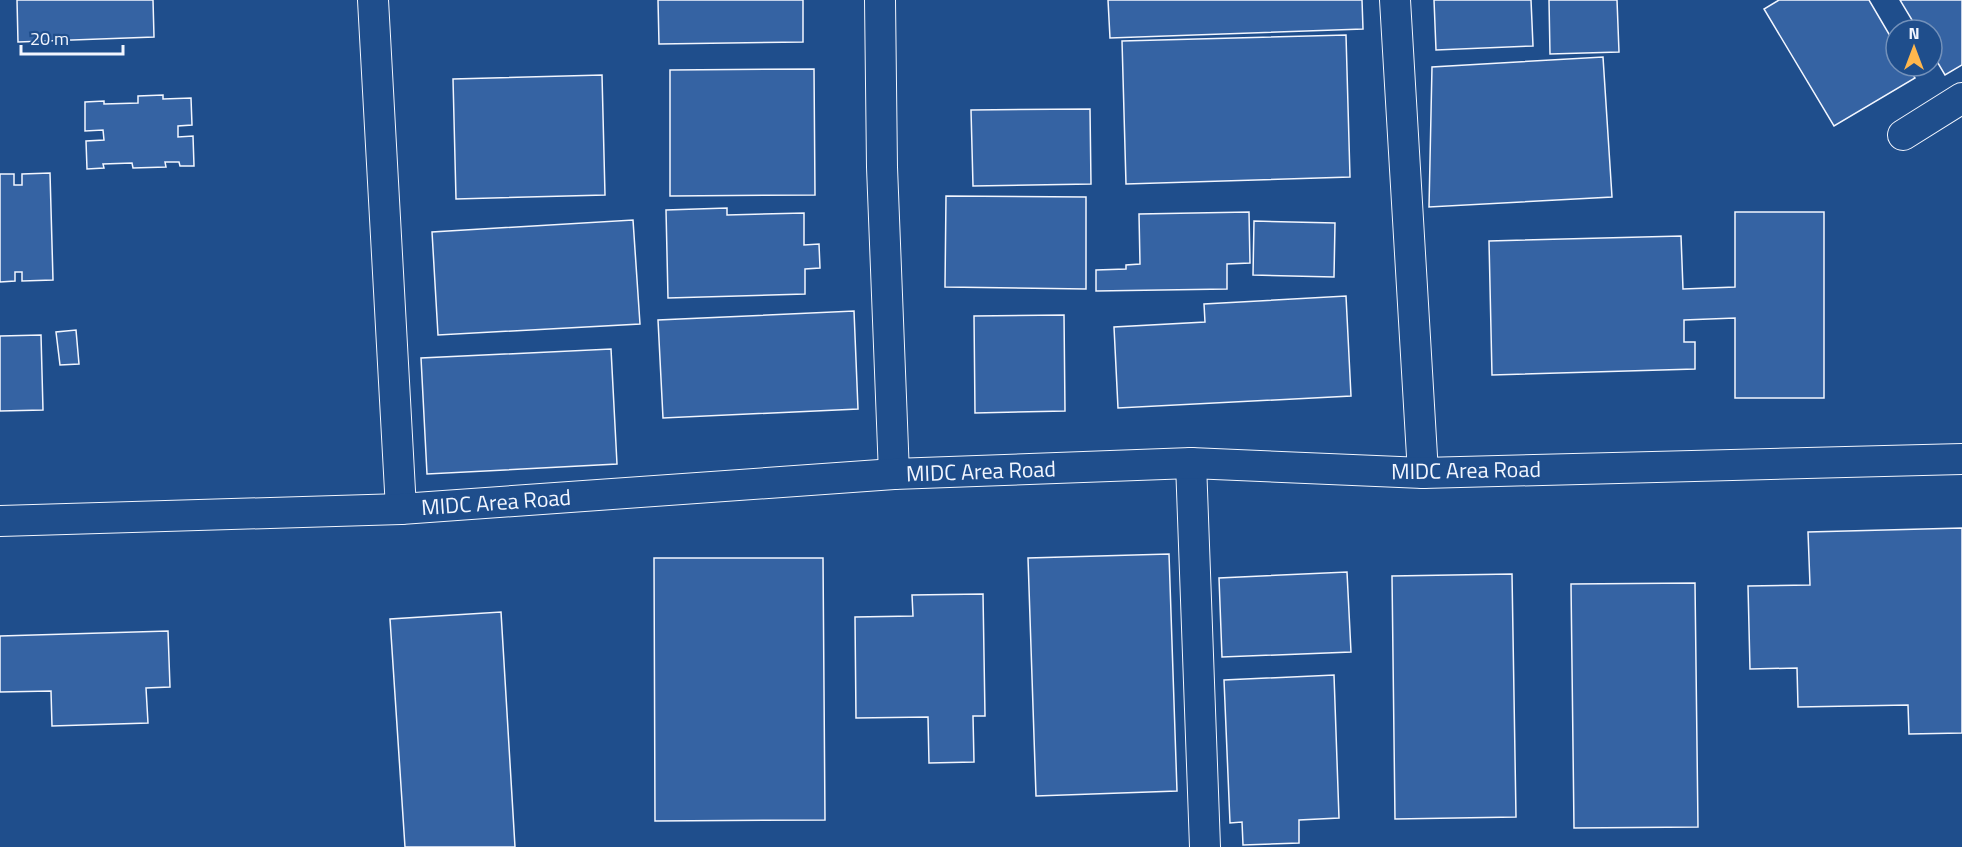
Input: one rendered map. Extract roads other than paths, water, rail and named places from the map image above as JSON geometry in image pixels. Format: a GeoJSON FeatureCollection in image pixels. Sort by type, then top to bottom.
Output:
{"type":"FeatureCollection","features":[{"type":"Feature","properties":{"kind":"street"},"geometry":{"type":"LineString","coordinates":[[373,0],[401,509]]}},
{"type":"Feature","properties":{"kind":"street"},"geometry":{"type":"LineString","coordinates":[[880,0],[882,167],[894,474]]}},
{"type":"Feature","properties":{"kind":"street"},"geometry":{"type":"LineString","coordinates":[[1395,0],[1423,473]]}},
{"type":"Feature","properties":{"kind":"street"},"geometry":{"type":"LineString","coordinates":[[1903,135],[1962,98]]}},
{"type":"Feature","properties":{"kind":"street","name":"MIDC Area Road"},"geometry":{"type":"LineString","coordinates":[[0,521],[401,509],[894,474],[1191,463],[1423,473],[1962,459]]}},
{"type":"Feature","properties":{"kind":"street"},"geometry":{"type":"LineString","coordinates":[[1191,463],[1205,847]]}}]}
